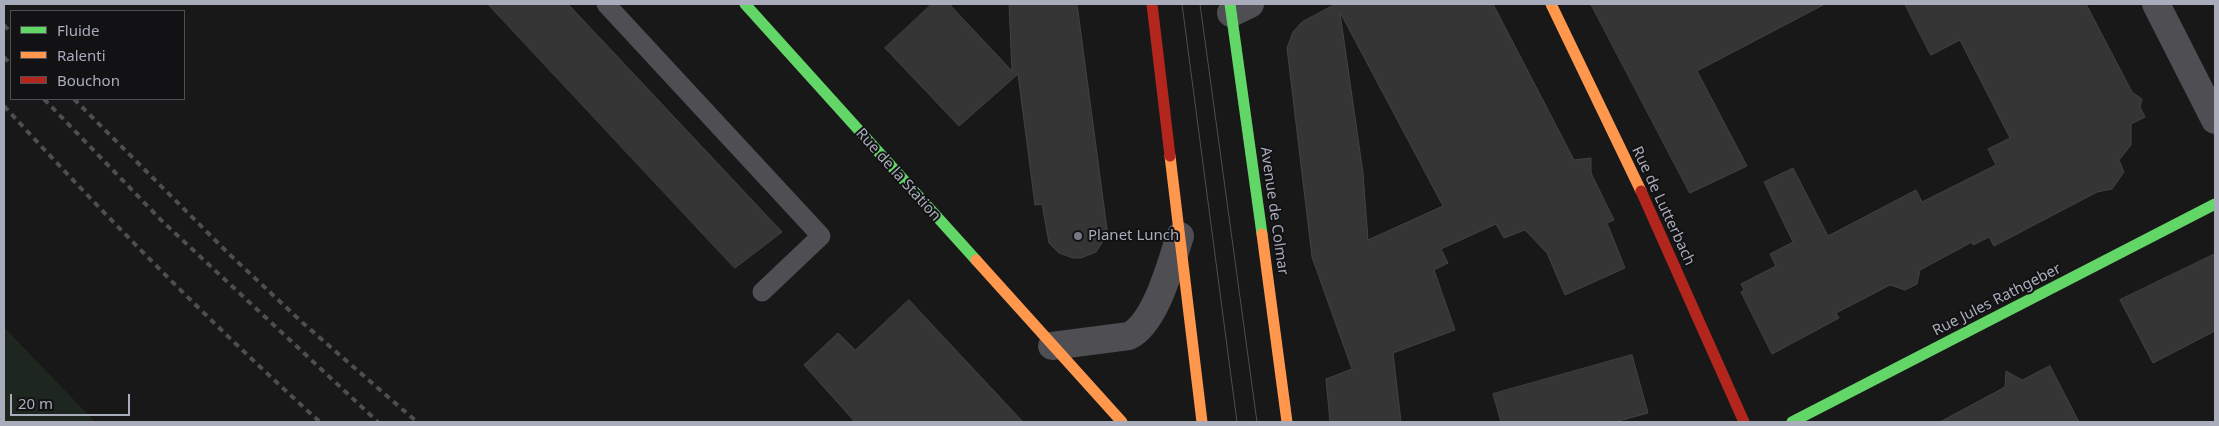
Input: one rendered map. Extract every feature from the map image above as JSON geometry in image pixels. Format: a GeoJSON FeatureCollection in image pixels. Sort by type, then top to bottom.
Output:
{"type":"FeatureCollection","features":[{"type":"Feature","properties":{"kind":"street","name":"Rue de la Station"},"geometry":{"type":"LineString","coordinates":[[745,4],[1122,422]]}},
{"type":"Feature","properties":{"kind":"street"},"geometry":{"type":"LineString","coordinates":[[1152,4],[1202,422]]}},
{"type":"Feature","properties":{"kind":"street","name":"Rue de Lutterbach"},"geometry":{"type":"LineString","coordinates":[[1551,4],[1659,229],[1744,422]]}},
{"type":"Feature","properties":{"kind":"street"},"geometry":{"type":"LineString","coordinates":[[2156,4],[2215,120]]}},
{"type":"Feature","properties":{"kind":"street","name":"Avenue de Colmar"},"geometry":{"type":"LineString","coordinates":[[1237,7],[1287,422]]}},
{"type":"Feature","properties":{"kind":"street","name":"Rue Jules Rathgeber"},"geometry":{"type":"LineString","coordinates":[[1792,422],[2215,204]]}},
{"type":"Feature","properties":{"kind":"street"},"geometry":{"type":"LineString","coordinates":[[1052,346],[1129,336],[1137,332],[1162,292],[1180,236]]}},
{"type":"Feature","properties":{"kind":"street"},"geometry":{"type":"LineString","coordinates":[[1279,422],[1286,409]]}},
{"type":"Feature","properties":{"kind":"lane"},"geometry":{"type":"LineString","coordinates":[[606,4],[821,236],[762,292]]}},
{"type":"Feature","properties":{"kind":"shaded area"},"geometry":{"type":"Polygon","coordinates":[[[4,327],[95,422],[4,422],[4,327]]]}},
{"type":"Feature","properties":{"kind":"building"},"geometry":{"type":"Polygon","coordinates":[[[488,4],[568,4],[782,232],[735,268],[488,4]]]}},
{"type":"Feature","properties":{"kind":"building"},"geometry":{"type":"Polygon","coordinates":[[[932,4],[949,4],[1012,71],[1009,4],[1077,4],[1107,229],[1105,238],[1096,252],[1081,258],[1073,258],[1059,253],[1049,243],[1042,204],[1035,205],[1018,74],[959,126],[885,48],[932,4]]]}},
{"type":"Feature","properties":{"kind":"building"},"geometry":{"type":"Polygon","coordinates":[[[1336,4],[1493,4],[1574,160],[1591,158],[1591,173],[1614,220],[1607,223],[1625,268],[1565,295],[1547,253],[1525,230],[1504,238],[1496,224],[1441,249],[1448,263],[1434,270],[1455,330],[1393,353],[1401,422],[1330,422],[1326,379],[1352,369],[1312,257],[1287,48],[1293,32],[1302,22],[1336,4]],[[1340,12],[1363,173],[1368,240],[1443,206],[1340,12]]]}},
{"type":"Feature","properties":{"kind":"building"},"geometry":{"type":"Polygon","coordinates":[[[1591,4],[1825,4],[1697,71],[1747,166],[1690,193],[1591,4]]]}},
{"type":"Feature","properties":{"kind":"building"},"geometry":{"type":"Polygon","coordinates":[[[1905,4],[2086,4],[2132,92],[2142,99],[2140,107],[2145,117],[2131,124],[2131,145],[2119,160],[2124,172],[2112,189],[2097,192],[1994,246],[1989,237],[1973,245],[1972,242],[1920,270],[1917,284],[1905,290],[1890,285],[1836,313],[1839,318],[1772,354],[1741,292],[1744,290],[1741,284],[1776,266],[1770,254],[1793,242],[1764,182],[1793,168],[1828,236],[1916,190],[1922,202],[1996,165],[1988,149],[2010,138],[1960,40],[1931,55],[1905,4]]]}},
{"type":"Feature","properties":{"kind":"building"},"geometry":{"type":"Polygon","coordinates":[[[2215,254],[2215,331],[2153,363],[2120,300],[2215,254]]]}},
{"type":"Feature","properties":{"kind":"building"},"geometry":{"type":"Polygon","coordinates":[[[909,300],[1023,422],[855,422],[804,365],[838,333],[855,350],[909,300]]]}},
{"type":"Feature","properties":{"kind":"building"},"geometry":{"type":"Polygon","coordinates":[[[1632,355],[1648,413],[1615,422],[1501,422],[1493,394],[1632,355]]]}},
{"type":"Feature","properties":{"kind":"building"},"geometry":{"type":"Polygon","coordinates":[[[2050,366],[2079,422],[1940,422],[2005,387],[2006,371],[2022,380],[2050,366]]]}},
{"type":"Feature","properties":{"kind":"tram line"},"geometry":{"type":"LineString","coordinates":[[1182,4],[1237,422]]}},
{"type":"Feature","properties":{"kind":"tram line"},"geometry":{"type":"LineString","coordinates":[[1200,4],[1257,422]]}},
{"type":"Feature","properties":{"kind":"railway"},"geometry":{"type":"LineString","coordinates":[[4,25],[10,32]]}},
{"type":"Feature","properties":{"kind":"railway"},"geometry":{"type":"LineString","coordinates":[[4,57],[10,64]]}},
{"type":"Feature","properties":{"kind":"railway"},"geometry":{"type":"LineString","coordinates":[[45,100],[163,222],[378,422]]}},
{"type":"Feature","properties":{"kind":"railway"},"geometry":{"type":"LineString","coordinates":[[75,100],[229,254],[304,324],[417,422]]}},
{"type":"Feature","properties":{"kind":"railway"},"geometry":{"type":"LineString","coordinates":[[4,106],[158,268],[320,422]]}},
{"type":"Feature","properties":{"kind":"traffic: fast"},"geometry":{"type":"LineString","coordinates":[[745,4],[976,260]]}},
{"type":"Feature","properties":{"kind":"traffic: fast"},"geometry":{"type":"LineString","coordinates":[[1230,4],[1262,234]]}},
{"type":"Feature","properties":{"kind":"traffic: fast"},"geometry":{"type":"LineString","coordinates":[[1792,422],[2215,204]]}},
{"type":"Feature","properties":{"kind":"traffic: slow"},"geometry":{"type":"LineString","coordinates":[[1551,4],[1641,191]]}},
{"type":"Feature","properties":{"kind":"traffic: slow"},"geometry":{"type":"LineString","coordinates":[[1170,156],[1202,422]]}},
{"type":"Feature","properties":{"kind":"traffic: slow"},"geometry":{"type":"LineString","coordinates":[[1262,234],[1287,422]]}},
{"type":"Feature","properties":{"kind":"traffic: slow"},"geometry":{"type":"LineString","coordinates":[[976,260],[1122,422]]}},
{"type":"Feature","properties":{"kind":"traffic: jam"},"geometry":{"type":"LineString","coordinates":[[1152,4],[1170,156]]}},
{"type":"Feature","properties":{"kind":"traffic: jam"},"geometry":{"type":"LineString","coordinates":[[1641,191],[1744,422]]}},
{"type":"Feature","properties":{"kind":"place","name":"Planet Lunch"},"geometry":{"type":"Point","coordinates":[1078,236]}}]}
